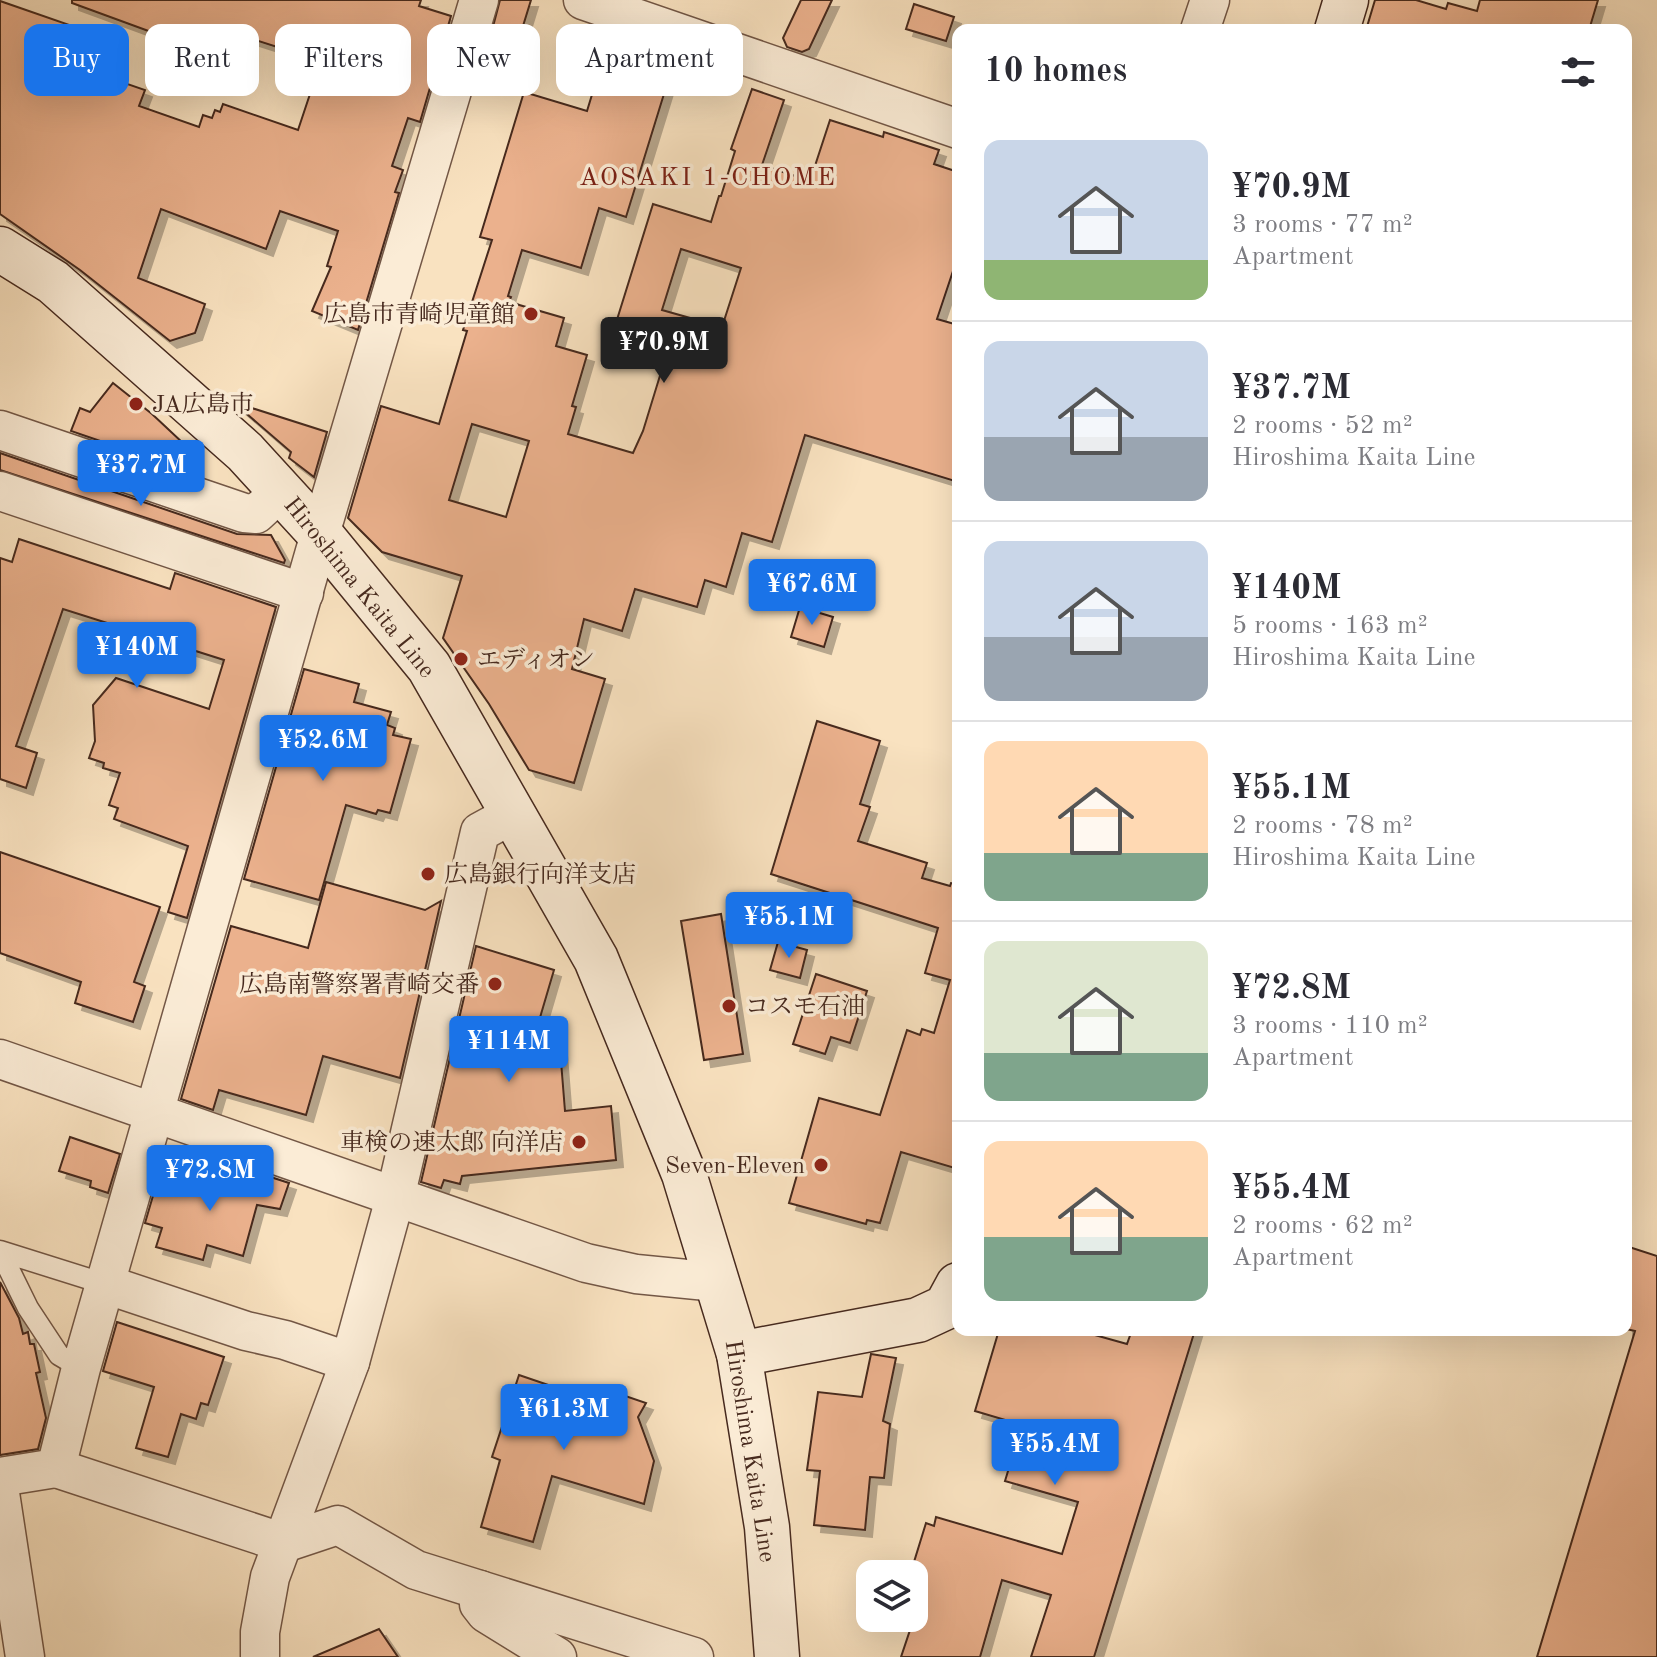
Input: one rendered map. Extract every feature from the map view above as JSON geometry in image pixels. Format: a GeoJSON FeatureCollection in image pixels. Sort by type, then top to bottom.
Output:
{"type":"FeatureCollection","features":[{"type":"Feature","properties":{"kind":"main road"},"geometry":{"type":"LineString","coordinates":[[1339,24],[1346,0]]}},
{"type":"Feature","properties":{"kind":"main road","name":"Hiroshima Kaita Line"},"geometry":{"type":"LineString","coordinates":[[0,249],[64,292],[245,452],[320,534],[429,667],[596,959],[684,1174],[739,1354],[767,1527],[777,1657]]}},
{"type":"Feature","properties":{"kind":"main road"},"geometry":{"type":"LineString","coordinates":[[739,1354],[918,1320],[946,1307],[952,1296]]}},
{"type":"Feature","properties":{"kind":"street"},"geometry":{"type":"LineString","coordinates":[[56,1468],[81,1368],[320,534],[479,0]]}},
{"type":"Feature","properties":{"kind":"street"},"geometry":{"type":"LineString","coordinates":[[583,0],[952,127]]}},
{"type":"Feature","properties":{"kind":"street"},"geometry":{"type":"LineString","coordinates":[[1202,24],[1210,0]]}},
{"type":"Feature","properties":{"kind":"street"},"geometry":{"type":"LineString","coordinates":[[0,430],[244,513],[256,514],[281,491]]}},
{"type":"Feature","properties":{"kind":"street"},"geometry":{"type":"LineString","coordinates":[[0,491],[304,593]]}},
{"type":"Feature","properties":{"kind":"street"},"geometry":{"type":"LineString","coordinates":[[260,1657],[260,1632],[270,1577],[350,1362],[395,1198],[480,832],[513,814]]}},
{"type":"Feature","properties":{"kind":"street"},"geometry":{"type":"LineString","coordinates":[[0,1059],[586,1263],[636,1274],[717,1282]]}},
{"type":"Feature","properties":{"kind":"street"},"geometry":{"type":"LineString","coordinates":[[105,1284],[350,1362]]}},
{"type":"Feature","properties":{"kind":"street"},"geometry":{"type":"LineString","coordinates":[[0,1477],[56,1468],[284,1543],[338,1525],[416,1570],[694,1657]]}},
{"type":"Feature","properties":{"kind":"street"},"geometry":{"type":"LineString","coordinates":[[0,1493],[25,1657]]}},
{"type":"Feature","properties":{"kind":"street"},"geometry":{"type":"LineString","coordinates":[[480,1590],[479,1604],[486,1613],[557,1657]]}},
{"type":"Feature","properties":{"kind":"lane"},"geometry":{"type":"LineString","coordinates":[[81,1368],[59,1355],[28,1308],[0,1251],[105,1284]]}},
{"type":"Feature","properties":{"kind":"building"},"geometry":{"type":"Polygon","coordinates":[[[72,0],[421,0],[419,6],[451,16],[449,24],[427,24],[428,96],[420,122],[408,118],[392,166],[403,170],[395,192],[399,193],[358,330],[312,311],[331,267],[327,266],[338,231],[280,211],[266,249],[161,209],[138,278],[205,304],[195,333],[170,341],[80,270],[0,214],[0,1],[67,24],[24,24],[24,96],[129,96],[129,85],[145,90],[139,106],[199,127],[203,115],[212,118],[215,110],[220,112],[223,104],[298,130],[309,96],[411,96],[411,24],[275,24],[275,46],[259,41],[259,24],[145,24],[145,30],[72,3],[72,0]]]}},
{"type":"Feature","properties":{"kind":"building"},"geometry":{"type":"Polygon","coordinates":[[[500,0],[531,0],[524,24],[494,24],[500,0]]]}},
{"type":"Feature","properties":{"kind":"building"},"geometry":{"type":"Polygon","coordinates":[[[801,0],[832,0],[809,49],[802,52],[787,47],[783,38],[801,0]]]}},
{"type":"Feature","properties":{"kind":"building"},"geometry":{"type":"Polygon","coordinates":[[[1375,0],[1416,0],[1446,9],[1448,3],[1477,11],[1480,0],[1598,0],[1591,24],[1368,24],[1375,0]]]}},
{"type":"Feature","properties":{"kind":"building"},"geometry":{"type":"Polygon","coordinates":[[[914,4],[954,17],[946,41],[906,29],[914,4]]]}},
{"type":"Feature","properties":{"kind":"building"},"geometry":{"type":"Polygon","coordinates":[[[752,89],[784,100],[762,165],[810,181],[830,120],[883,137],[884,132],[939,150],[934,164],[952,170],[952,274],[937,319],[952,323],[952,480],[805,435],[772,542],[742,533],[726,587],[705,580],[697,607],[635,589],[622,631],[584,619],[572,669],[605,679],[574,783],[529,770],[489,704],[443,638],[462,576],[382,552],[348,518],[381,406],[439,424],[467,331],[463,330],[492,240],[480,237],[523,96],[537,96],[587,111],[592,96],[663,96],[626,217],[599,208],[581,268],[522,250],[508,296],[511,297],[509,302],[564,318],[556,346],[587,355],[572,406],[576,407],[568,434],[633,453],[643,431],[670,343],[615,326],[653,204],[711,222],[752,89]],[[681,249],[662,310],[722,327],[741,268],[681,249]],[[472,424],[449,500],[506,517],[529,441],[472,424]]]}},
{"type":"Feature","properties":{"kind":"building"},"geometry":{"type":"Polygon","coordinates":[[[113,383],[184,444],[176,467],[71,431],[80,408],[90,412],[113,383]]]}},
{"type":"Feature","properties":{"kind":"building"},"geometry":{"type":"Polygon","coordinates":[[[233,402],[327,432],[314,477],[289,458],[291,452],[233,402]]]}},
{"type":"Feature","properties":{"kind":"building"},"geometry":{"type":"Polygon","coordinates":[[[0,453],[237,534],[271,535],[284,563],[0,470],[0,453]]]}},
{"type":"Feature","properties":{"kind":"building"},"geometry":{"type":"Polygon","coordinates":[[[19,539],[170,589],[175,573],[276,607],[187,918],[168,912],[188,846],[114,819],[118,808],[109,805],[120,773],[103,768],[104,763],[89,758],[95,741],[93,705],[116,678],[209,709],[224,660],[63,609],[16,746],[37,753],[26,788],[0,779],[0,558],[12,562],[19,539]]]}},
{"type":"Feature","properties":{"kind":"building"},"geometry":{"type":"Polygon","coordinates":[[[800,607],[833,617],[824,647],[791,637],[800,607]]]}},
{"type":"Feature","properties":{"kind":"building"},"geometry":{"type":"Polygon","coordinates":[[[304,669],[359,684],[354,702],[391,712],[387,725],[395,728],[393,735],[411,739],[390,813],[378,810],[376,814],[346,805],[319,900],[244,879],[304,669]]]}},
{"type":"Feature","properties":{"kind":"building"},"geometry":{"type":"Polygon","coordinates":[[[817,721],[880,741],[860,804],[870,807],[858,841],[927,863],[922,878],[950,886],[952,883],[952,1167],[901,1152],[880,1223],[867,1220],[866,1224],[789,1203],[819,1098],[880,1115],[907,1030],[920,1035],[922,1029],[934,1033],[950,980],[925,973],[938,928],[771,874],[817,721]]]}},
{"type":"Feature","properties":{"kind":"building"},"geometry":{"type":"Polygon","coordinates":[[[0,852],[160,907],[134,982],[145,986],[133,1022],[75,1003],[81,982],[0,953],[0,852]]]}},
{"type":"Feature","properties":{"kind":"building"},"geometry":{"type":"Polygon","coordinates":[[[326,882],[425,910],[441,901],[400,1078],[323,1056],[306,1115],[219,1090],[213,1110],[181,1099],[231,926],[308,948],[326,882]]]}},
{"type":"Feature","properties":{"kind":"building"},"geometry":{"type":"Polygon","coordinates":[[[721,914],[743,1054],[704,1060],[681,921],[721,914]]]}},
{"type":"Feature","properties":{"kind":"building"},"geometry":{"type":"Polygon","coordinates":[[[778,942],[807,950],[800,978],[770,970],[778,942]]]}},
{"type":"Feature","properties":{"kind":"building"},"geometry":{"type":"Polygon","coordinates":[[[476,946],[554,970],[534,1038],[559,1036],[565,1111],[611,1106],[616,1160],[462,1176],[460,1184],[444,1180],[441,1188],[421,1182],[476,946]]]}},
{"type":"Feature","properties":{"kind":"building"},"geometry":{"type":"Polygon","coordinates":[[[816,974],[867,991],[850,1043],[831,1037],[825,1054],[793,1044],[816,974]]]}},
{"type":"Feature","properties":{"kind":"building"},"geometry":{"type":"Polygon","coordinates":[[[70,1137],[120,1154],[108,1193],[90,1187],[91,1181],[59,1171],[70,1137]]]}},
{"type":"Feature","properties":{"kind":"building"},"geometry":{"type":"Polygon","coordinates":[[[249,1170],[289,1183],[280,1209],[257,1205],[243,1256],[207,1245],[203,1260],[156,1247],[162,1228],[145,1223],[160,1172],[229,1192],[233,1181],[244,1185],[249,1170]]]}},
{"type":"Feature","properties":{"kind":"building"},"geometry":{"type":"Polygon","coordinates":[[[1632,1248],[1657,1256],[1657,1657],[1537,1657],[1635,1331],[1632,1330],[1632,1248]]]}},
{"type":"Feature","properties":{"kind":"building"},"geometry":{"type":"Polygon","coordinates":[[[0,1282],[19,1318],[23,1334],[28,1332],[30,1344],[34,1344],[40,1372],[36,1373],[46,1418],[38,1449],[0,1455],[0,1282]]]}},
{"type":"Feature","properties":{"kind":"building"},"geometry":{"type":"Polygon","coordinates":[[[117,1322],[224,1357],[208,1405],[201,1403],[196,1419],[181,1414],[168,1457],[136,1448],[154,1387],[103,1371],[117,1322]]]}},
{"type":"Feature","properties":{"kind":"building"},"geometry":{"type":"Polygon","coordinates":[[[997,1336],[1098,1336],[1127,1344],[1130,1336],[1193,1336],[1094,1657],[1031,1657],[1051,1595],[1002,1580],[980,1657],[901,1657],[909,1632],[928,1632],[928,1560],[915,1560],[926,1523],[934,1526],[936,1517],[1062,1554],[1078,1502],[1005,1481],[1022,1425],[975,1411],[997,1336]]]}},
{"type":"Feature","properties":{"kind":"building"},"geometry":{"type":"Polygon","coordinates":[[[871,1354],[896,1358],[883,1421],[890,1424],[884,1478],[870,1477],[865,1530],[814,1525],[820,1471],[807,1470],[818,1392],[862,1397],[871,1354]]]}},
{"type":"Feature","properties":{"kind":"building"},"geometry":{"type":"Polygon","coordinates":[[[519,1375],[598,1402],[602,1388],[646,1403],[638,1417],[654,1461],[644,1504],[552,1476],[533,1542],[481,1527],[500,1460],[492,1457],[519,1375]]]}},
{"type":"Feature","properties":{"kind":"building"},"geometry":{"type":"Polygon","coordinates":[[[379,1629],[398,1657],[313,1657],[379,1629]]]}},
{"type":"Feature","properties":{"kind":"place","name":"広島市青崎児童館"},"geometry":{"type":"Point","coordinates":[531,314]}},
{"type":"Feature","properties":{"kind":"place","name":"JA広島市"},"geometry":{"type":"Point","coordinates":[136,404]}},
{"type":"Feature","properties":{"kind":"place","name":"エディオン"},"geometry":{"type":"Point","coordinates":[461,659]}},
{"type":"Feature","properties":{"kind":"place","name":"広島銀行向洋支店"},"geometry":{"type":"Point","coordinates":[428,874]}},
{"type":"Feature","properties":{"kind":"place","name":"広島南警察署青崎交番"},"geometry":{"type":"Point","coordinates":[495,984]}},
{"type":"Feature","properties":{"kind":"place","name":"コスモ石油"},"geometry":{"type":"Point","coordinates":[729,1006]}},
{"type":"Feature","properties":{"kind":"place","name":"車検の速太郎 向洋店"},"geometry":{"type":"Point","coordinates":[579,1142]}},
{"type":"Feature","properties":{"kind":"place","name":"Seven-Eleven"},"geometry":{"type":"Point","coordinates":[821,1165]}},
{"type":"Feature","properties":{"kind":"district","name":"AOSAKI 1-CHOME"},"geometry":{"type":"Point","coordinates":[708,176]}}]}
